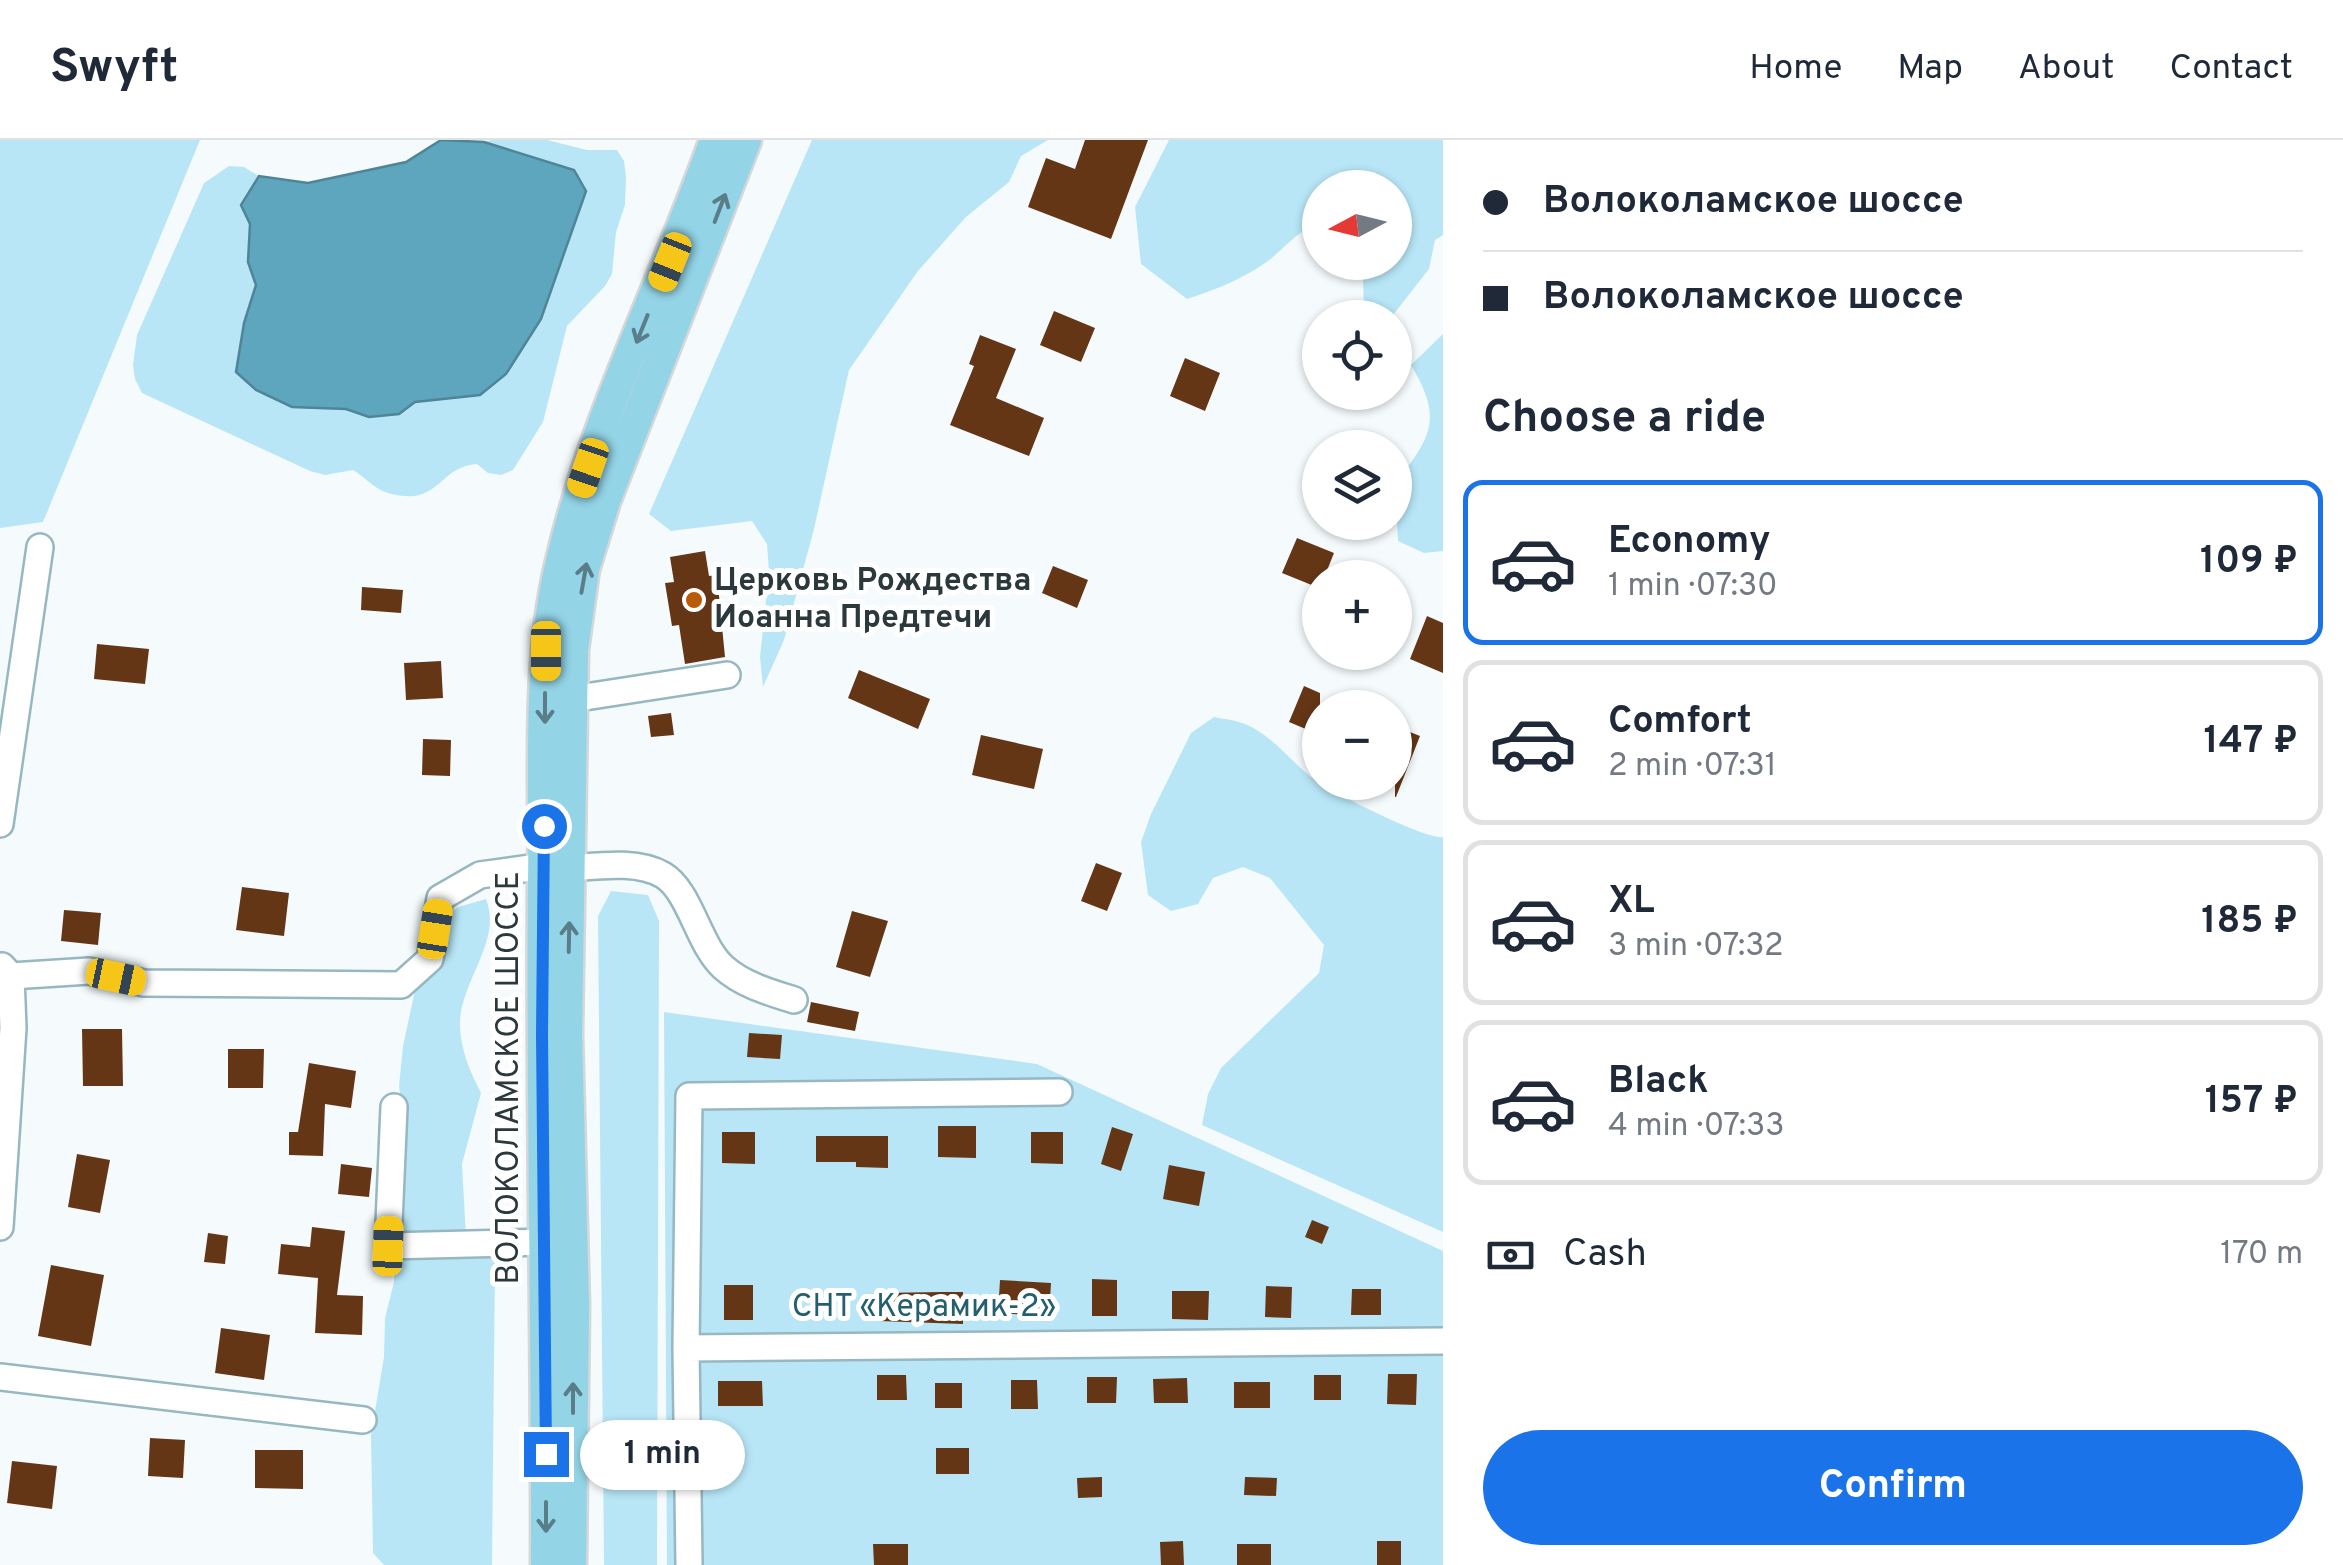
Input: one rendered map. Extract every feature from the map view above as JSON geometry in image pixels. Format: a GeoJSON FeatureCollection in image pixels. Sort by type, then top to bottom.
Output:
{"type":"FeatureCollection","features":[{"type":"Feature","properties":{"kind":"main road","name":"ВОЛОКОЛАМСКОЕ ШОССЕ"},"geometry":{"type":"LineString","coordinates":[[572,1565],[574,1305],[567,1034],[546,651],[559,568],[578,496],[715,140]]}},
{"type":"Feature","properties":{"kind":"main road","name":"ВОЛОКОЛАМСКОЕ ШОССЕ"},"geometry":{"type":"LineString","coordinates":[[546,1565],[542,1035],[573,650],[584,569],[605,501],[746,140]]}},
{"type":"Feature","properties":{"kind":"street"},"geometry":{"type":"LineString","coordinates":[[698,140],[701,180]]}},
{"type":"Feature","properties":{"kind":"street"},"geometry":{"type":"LineString","coordinates":[[0,824],[40,547]]}},
{"type":"Feature","properties":{"kind":"street"},"geometry":{"type":"LineString","coordinates":[[572,699],[727,675]]}},
{"type":"Feature","properties":{"kind":"street"},"geometry":{"type":"LineString","coordinates":[[0,1227],[14,1028],[6,970],[89,972],[144,983],[401,985],[430,959],[440,898],[480,875],[628,865],[664,875],[680,894],[721,966],[747,984],[794,1000]]}},
{"type":"Feature","properties":{"kind":"street"},"geometry":{"type":"LineString","coordinates":[[689,1565],[689,1096],[1059,1092]]}},
{"type":"Feature","properties":{"kind":"street"},"geometry":{"type":"LineString","coordinates":[[394,1108],[388,1246],[546,1242]]}},
{"type":"Feature","properties":{"kind":"street"},"geometry":{"type":"LineString","coordinates":[[686,1348],[1443,1341]]}},
{"type":"Feature","properties":{"kind":"street"},"geometry":{"type":"LineString","coordinates":[[0,1377],[363,1420]]}},
{"type":"Feature","properties":{"kind":"green space"},"geometry":{"type":"Polygon","coordinates":[[[0,140],[200,140],[43,522],[0,528],[0,140]]]}},
{"type":"Feature","properties":{"kind":"green space"},"geometry":{"type":"Polygon","coordinates":[[[547,140],[587,150],[617,150],[624,161],[626,177],[625,205],[616,232],[612,274],[567,326],[543,422],[513,470],[501,475],[488,473],[477,464],[454,472],[418,495],[388,493],[353,470],[325,475],[310,471],[142,393],[133,365],[137,335],[204,183],[229,166],[244,167],[259,176],[241,205],[250,224],[248,262],[256,285],[244,323],[236,372],[292,407],[346,409],[369,417],[399,414],[415,402],[443,398],[541,319],[586,191],[574,170],[484,142],[547,140]]]}},
{"type":"Feature","properties":{"kind":"green space"},"geometry":{"type":"Polygon","coordinates":[[[812,140],[1048,140],[1021,156],[1009,182],[966,217],[918,271],[849,370],[814,529],[784,640],[763,687],[760,657],[769,572],[767,544],[752,521],[671,531],[649,514],[812,140]]]}},
{"type":"Feature","properties":{"kind":"green space"},"geometry":{"type":"Polygon","coordinates":[[[1169,140],[1443,140],[1443,235],[1435,240],[1429,269],[1405,300],[1364,300],[1363,280],[1412,280],[1412,170],[1302,170],[1302,232],[1249,273],[1187,299],[1141,264],[1135,207],[1169,140]]]}},
{"type":"Feature","properties":{"kind":"green space"},"geometry":{"type":"Polygon","coordinates":[[[1443,334],[1443,551],[1424,553],[1398,541],[1412,540],[1412,461],[1429,427],[1427,400],[1412,364],[1443,334]]]}},
{"type":"Feature","properties":{"kind":"green space"},"geometry":{"type":"Polygon","coordinates":[[[1214,717],[1254,728],[1302,769],[1302,800],[1351,800],[1417,831],[1443,837],[1443,1232],[1202,1125],[1208,1094],[1221,1068],[1319,973],[1324,945],[1270,878],[1243,867],[1213,878],[1198,904],[1171,911],[1148,895],[1141,842],[1191,733],[1214,717]]]}},
{"type":"Feature","properties":{"kind":"green space"},"geometry":{"type":"Polygon","coordinates":[[[611,891],[648,895],[659,921],[657,1565],[604,1565],[598,916],[611,891]]]}},
{"type":"Feature","properties":{"kind":"green space"},"geometry":{"type":"Polygon","coordinates":[[[486,899],[489,931],[466,994],[460,1026],[464,1053],[481,1093],[462,1164],[466,1237],[495,1261],[492,1565],[384,1565],[373,1553],[371,1435],[384,1357],[385,1318],[394,1282],[395,1164],[404,1125],[399,1086],[403,1046],[428,930],[458,907],[486,899]]]}},
{"type":"Feature","properties":{"kind":"green space","name":"СНТ «Керамик-2»"},"geometry":{"type":"Polygon","coordinates":[[[664,1012],[1037,1064],[1443,1251],[1443,1565],[667,1565],[664,1012]]]}},
{"type":"Feature","properties":{"kind":"shaded area"},"geometry":{"type":"Polygon","coordinates":[[[441,140],[484,142],[574,170],[586,191],[541,319],[506,374],[480,395],[415,402],[399,414],[369,417],[346,409],[292,407],[256,390],[236,372],[244,323],[256,285],[248,262],[250,224],[241,205],[259,176],[308,183],[406,162],[441,140]]]}},
{"type":"Feature","properties":{"kind":"building"},"geometry":{"type":"Polygon","coordinates":[[[1085,140],[1148,140],[1111,239],[1028,207],[1046,158],[1075,169],[1085,140]]]}},
{"type":"Feature","properties":{"kind":"building"},"geometry":{"type":"Polygon","coordinates":[[[1054,311],[1095,328],[1081,362],[1040,345],[1054,311]]]}},
{"type":"Feature","properties":{"kind":"building"},"geometry":{"type":"Polygon","coordinates":[[[980,335],[1016,349],[996,398],[1044,418],[1029,456],[950,425],[974,366],[969,364],[980,335]]]}},
{"type":"Feature","properties":{"kind":"building"},"geometry":{"type":"Polygon","coordinates":[[[1185,358],[1220,373],[1205,411],[1170,396],[1185,358]]]}},
{"type":"Feature","properties":{"kind":"building"},"geometry":{"type":"Polygon","coordinates":[[[1297,538],[1334,553],[1331,560],[1302,560],[1302,581],[1282,573],[1297,538]]]}},
{"type":"Feature","properties":{"kind":"building","name":"Церковь Рождества Иоанна Предтечи"},"geometry":{"type":"Polygon","coordinates":[[[705,551],[709,576],[717,575],[725,657],[685,664],[679,625],[672,626],[665,583],[674,582],[670,557],[705,551]]]}},
{"type":"Feature","properties":{"kind":"building"},"geometry":{"type":"Polygon","coordinates":[[[1053,566],[1088,580],[1077,608],[1042,593],[1053,566]]]}},
{"type":"Feature","properties":{"kind":"building"},"geometry":{"type":"Polygon","coordinates":[[[362,587],[403,590],[401,613],[361,610],[362,587]]]}},
{"type":"Feature","properties":{"kind":"building"},"geometry":{"type":"Polygon","coordinates":[[[1427,616],[1443,623],[1443,673],[1412,660],[1427,616]]]}},
{"type":"Feature","properties":{"kind":"building"},"geometry":{"type":"Polygon","coordinates":[[[97,644],[149,649],[145,684],[94,679],[97,644]]]}},
{"type":"Feature","properties":{"kind":"building"},"geometry":{"type":"Polygon","coordinates":[[[441,661],[443,698],[406,700],[404,663],[441,661]]]}},
{"type":"Feature","properties":{"kind":"building"},"geometry":{"type":"Polygon","coordinates":[[[859,670],[930,699],[918,729],[848,698],[859,670]]]}},
{"type":"Feature","properties":{"kind":"building"},"geometry":{"type":"Polygon","coordinates":[[[1302,691],[1302,727],[1289,722],[1302,691]]]}},
{"type":"Feature","properties":{"kind":"building"},"geometry":{"type":"Polygon","coordinates":[[[671,713],[674,735],[651,737],[648,716],[671,713]]]}},
{"type":"Feature","properties":{"kind":"building"},"geometry":{"type":"Polygon","coordinates":[[[1412,733],[1420,736],[1412,756],[1412,733]]]}},
{"type":"Feature","properties":{"kind":"building"},"geometry":{"type":"Polygon","coordinates":[[[981,735],[1043,749],[1034,789],[972,775],[981,735]]]}},
{"type":"Feature","properties":{"kind":"building"},"geometry":{"type":"Polygon","coordinates":[[[423,739],[451,740],[450,776],[422,775],[423,739]]]}},
{"type":"Feature","properties":{"kind":"building"},"geometry":{"type":"Polygon","coordinates":[[[1096,863],[1122,873],[1107,911],[1081,901],[1096,863]]]}},
{"type":"Feature","properties":{"kind":"building"},"geometry":{"type":"Polygon","coordinates":[[[242,887],[289,893],[284,936],[236,930],[242,887]]]}},
{"type":"Feature","properties":{"kind":"building"},"geometry":{"type":"Polygon","coordinates":[[[64,910],[101,913],[98,945],[61,941],[64,910]]]}},
{"type":"Feature","properties":{"kind":"building"},"geometry":{"type":"Polygon","coordinates":[[[852,911],[888,921],[870,977],[836,967],[852,911]]]}},
{"type":"Feature","properties":{"kind":"building"},"geometry":{"type":"Polygon","coordinates":[[[811,1002],[859,1012],[855,1031],[807,1022],[811,1002]]]}},
{"type":"Feature","properties":{"kind":"building"},"geometry":{"type":"Polygon","coordinates":[[[82,1029],[122,1029],[123,1086],[83,1086],[82,1029]]]}},
{"type":"Feature","properties":{"kind":"building"},"geometry":{"type":"Polygon","coordinates":[[[749,1033],[782,1035],[780,1059],[747,1057],[749,1033]]]}},
{"type":"Feature","properties":{"kind":"building"},"geometry":{"type":"Polygon","coordinates":[[[228,1049],[264,1049],[263,1088],[228,1088],[228,1049]]]}},
{"type":"Feature","properties":{"kind":"building"},"geometry":{"type":"Polygon","coordinates":[[[309,1063],[356,1071],[351,1108],[325,1104],[323,1156],[289,1155],[289,1132],[298,1132],[309,1063]]]}},
{"type":"Feature","properties":{"kind":"building"},"geometry":{"type":"Polygon","coordinates":[[[938,1126],[976,1126],[976,1158],[938,1157],[938,1126]]]}},
{"type":"Feature","properties":{"kind":"building"},"geometry":{"type":"Polygon","coordinates":[[[1112,1127],[1133,1134],[1121,1171],[1101,1164],[1112,1127]]]}},
{"type":"Feature","properties":{"kind":"building"},"geometry":{"type":"Polygon","coordinates":[[[722,1132],[755,1132],[755,1164],[722,1163],[722,1132]]]}},
{"type":"Feature","properties":{"kind":"building"},"geometry":{"type":"Polygon","coordinates":[[[1031,1132],[1063,1132],[1063,1164],[1031,1163],[1031,1132]]]}},
{"type":"Feature","properties":{"kind":"building"},"geometry":{"type":"Polygon","coordinates":[[[816,1136],[888,1136],[888,1168],[856,1167],[856,1162],[816,1162],[816,1136]]]}},
{"type":"Feature","properties":{"kind":"building"},"geometry":{"type":"Polygon","coordinates":[[[77,1154],[110,1160],[100,1213],[68,1207],[77,1154]]]}},
{"type":"Feature","properties":{"kind":"building"},"geometry":{"type":"Polygon","coordinates":[[[341,1164],[372,1168],[369,1197],[338,1194],[341,1164]]]}},
{"type":"Feature","properties":{"kind":"building"},"geometry":{"type":"Polygon","coordinates":[[[1169,1165],[1205,1172],[1199,1206],[1163,1199],[1169,1165]]]}},
{"type":"Feature","properties":{"kind":"building"},"geometry":{"type":"Polygon","coordinates":[[[1312,1220],[1329,1227],[1322,1244],[1305,1237],[1312,1220]]]}},
{"type":"Feature","properties":{"kind":"building"},"geometry":{"type":"Polygon","coordinates":[[[312,1227],[345,1231],[337,1295],[363,1296],[362,1335],[315,1333],[318,1278],[278,1274],[281,1244],[310,1247],[312,1227]]]}},
{"type":"Feature","properties":{"kind":"building"},"geometry":{"type":"Polygon","coordinates":[[[208,1233],[228,1236],[225,1264],[204,1262],[208,1233]]]}},
{"type":"Feature","properties":{"kind":"building"},"geometry":{"type":"Polygon","coordinates":[[[51,1265],[104,1275],[91,1346],[38,1336],[51,1265]]]}},
{"type":"Feature","properties":{"kind":"building"},"geometry":{"type":"Polygon","coordinates":[[[1092,1279],[1117,1280],[1117,1316],[1092,1316],[1092,1279]]]}},
{"type":"Feature","properties":{"kind":"building"},"geometry":{"type":"Polygon","coordinates":[[[1000,1280],[1051,1283],[1049,1316],[998,1313],[1000,1280]]]}},
{"type":"Feature","properties":{"kind":"building"},"geometry":{"type":"Polygon","coordinates":[[[724,1285],[753,1285],[753,1320],[724,1320],[724,1285]]]}},
{"type":"Feature","properties":{"kind":"building"},"geometry":{"type":"Polygon","coordinates":[[[1266,1286],[1292,1287],[1291,1318],[1265,1317],[1266,1286]]]}},
{"type":"Feature","properties":{"kind":"building"},"geometry":{"type":"Polygon","coordinates":[[[1352,1289],[1381,1289],[1381,1315],[1351,1315],[1352,1289]]]}},
{"type":"Feature","properties":{"kind":"building"},"geometry":{"type":"Polygon","coordinates":[[[1172,1291],[1209,1291],[1208,1320],[1172,1319],[1172,1291]]]}},
{"type":"Feature","properties":{"kind":"building"},"geometry":{"type":"Polygon","coordinates":[[[963,1292],[963,1324],[879,1321],[879,1293],[963,1292]]]}},
{"type":"Feature","properties":{"kind":"building"},"geometry":{"type":"Polygon","coordinates":[[[221,1328],[270,1335],[264,1380],[215,1373],[221,1328]]]}},
{"type":"Feature","properties":{"kind":"building"},"geometry":{"type":"Polygon","coordinates":[[[1388,1374],[1417,1374],[1416,1405],[1387,1404],[1388,1374]]]}},
{"type":"Feature","properties":{"kind":"building"},"geometry":{"type":"Polygon","coordinates":[[[877,1375],[906,1375],[907,1400],[877,1400],[877,1375]]]}},
{"type":"Feature","properties":{"kind":"building"},"geometry":{"type":"Polygon","coordinates":[[[1314,1375],[1341,1375],[1341,1400],[1314,1400],[1314,1375]]]}},
{"type":"Feature","properties":{"kind":"building"},"geometry":{"type":"Polygon","coordinates":[[[1087,1377],[1117,1377],[1116,1403],[1087,1403],[1087,1377]]]}},
{"type":"Feature","properties":{"kind":"building"},"geometry":{"type":"Polygon","coordinates":[[[1187,1378],[1188,1403],[1154,1403],[1153,1379],[1187,1378]]]}},
{"type":"Feature","properties":{"kind":"building"},"geometry":{"type":"Polygon","coordinates":[[[1011,1380],[1037,1380],[1038,1409],[1011,1409],[1011,1380]]]}},
{"type":"Feature","properties":{"kind":"building"},"geometry":{"type":"Polygon","coordinates":[[[718,1381],[762,1381],[763,1406],[718,1406],[718,1381]]]}},
{"type":"Feature","properties":{"kind":"building"},"geometry":{"type":"Polygon","coordinates":[[[1234,1382],[1270,1382],[1270,1408],[1234,1408],[1234,1382]]]}},
{"type":"Feature","properties":{"kind":"building"},"geometry":{"type":"Polygon","coordinates":[[[935,1383],[962,1383],[962,1408],[935,1408],[935,1383]]]}},
{"type":"Feature","properties":{"kind":"building"},"geometry":{"type":"Polygon","coordinates":[[[150,1438],[185,1440],[183,1478],[148,1476],[150,1438]]]}},
{"type":"Feature","properties":{"kind":"building"},"geometry":{"type":"Polygon","coordinates":[[[936,1448],[969,1448],[969,1474],[936,1474],[936,1448]]]}},
{"type":"Feature","properties":{"kind":"building"},"geometry":{"type":"Polygon","coordinates":[[[255,1450],[303,1450],[303,1489],[255,1488],[255,1450]]]}},
{"type":"Feature","properties":{"kind":"building"},"geometry":{"type":"Polygon","coordinates":[[[12,1461],[57,1466],[52,1509],[7,1503],[12,1461]]]}},
{"type":"Feature","properties":{"kind":"building"},"geometry":{"type":"Polygon","coordinates":[[[1102,1477],[1102,1497],[1078,1498],[1077,1478],[1102,1477]]]}},
{"type":"Feature","properties":{"kind":"building"},"geometry":{"type":"Polygon","coordinates":[[[1245,1477],[1277,1478],[1276,1496],[1244,1495],[1245,1477]]]}},
{"type":"Feature","properties":{"kind":"building"},"geometry":{"type":"Polygon","coordinates":[[[1183,1541],[1184,1565],[1161,1565],[1160,1542],[1183,1541]]]}},
{"type":"Feature","properties":{"kind":"building"},"geometry":{"type":"Polygon","coordinates":[[[1377,1541],[1401,1541],[1401,1565],[1377,1565],[1377,1541]]]}},
{"type":"Feature","properties":{"kind":"building"},"geometry":{"type":"Polygon","coordinates":[[[873,1544],[908,1544],[908,1565],[874,1565],[873,1544]]]}},
{"type":"Feature","properties":{"kind":"building"},"geometry":{"type":"Polygon","coordinates":[[[1237,1544],[1271,1544],[1271,1565],[1237,1565],[1237,1544]]]}},
{"type":"Feature","properties":{"kind":"place","name":"Церковь Рождества Иоанна Предтечи"},"geometry":{"type":"Point","coordinates":[694,600]}},
{"type":"Feature","properties":{"kind":"route"},"geometry":{"type":"LineString","coordinates":[[544,826],[546,1454]]}}]}
